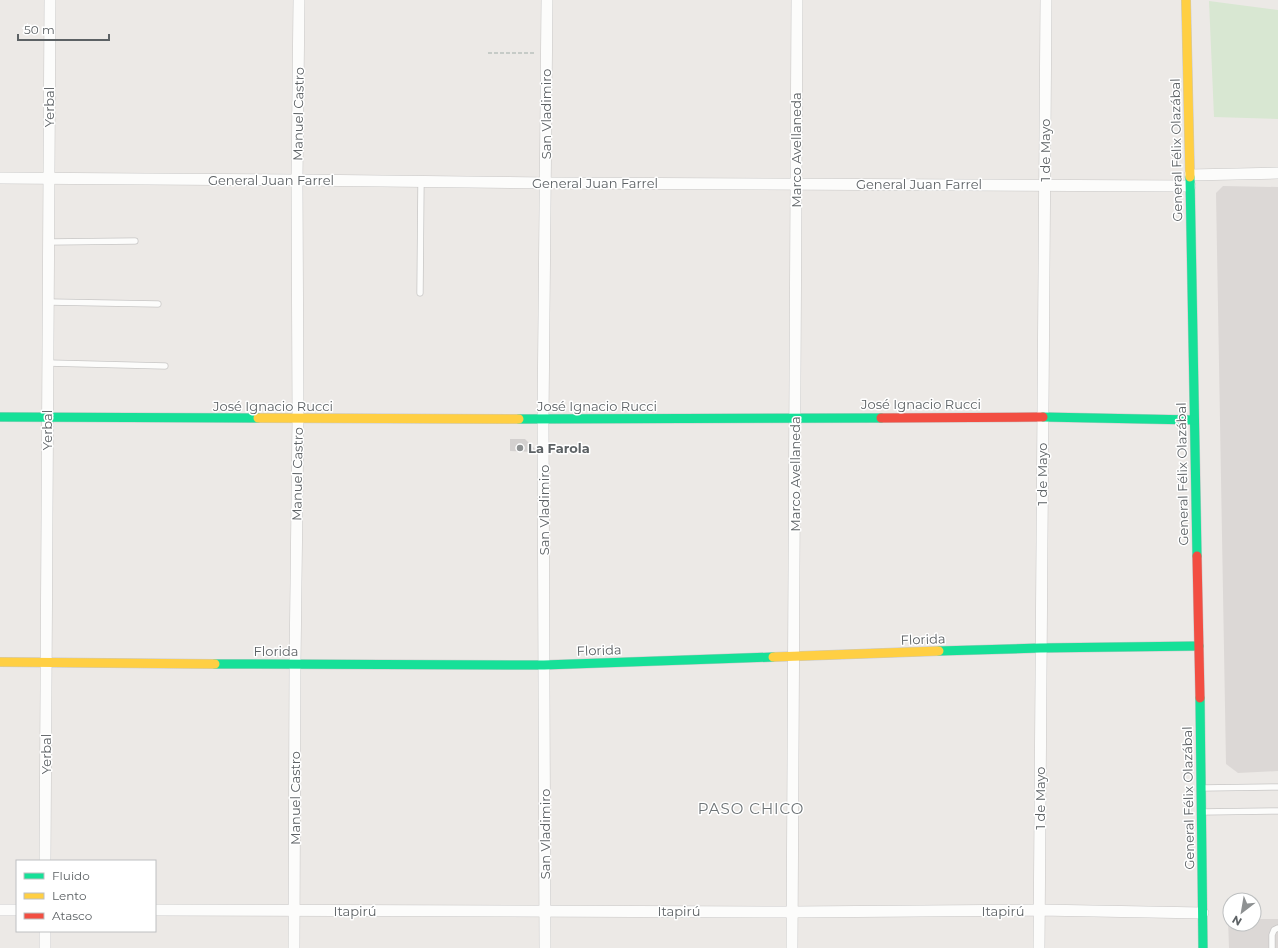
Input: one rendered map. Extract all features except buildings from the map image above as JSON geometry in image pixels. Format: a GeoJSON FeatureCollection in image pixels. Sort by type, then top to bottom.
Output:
{"type":"FeatureCollection","features":[{"type":"Feature","properties":{"kind":"street","name":"Yerbal"},"geometry":{"type":"LineString","coordinates":[[45,860],[50,0]]}},
{"type":"Feature","properties":{"kind":"street","name":"Manuel Castro"},"geometry":{"type":"LineString","coordinates":[[294,948],[298,419],[297,180],[299,0]]}},
{"type":"Feature","properties":{"kind":"street","name":"San Vladimiro"},"geometry":{"type":"LineString","coordinates":[[545,948],[543,419],[547,0]]}},
{"type":"Feature","properties":{"kind":"street","name":"Marco Avellaneda"},"geometry":{"type":"LineString","coordinates":[[792,948],[797,0]]}},
{"type":"Feature","properties":{"kind":"street","name":"1 de Mayo"},"geometry":{"type":"LineString","coordinates":[[1039,948],[1040,648],[1046,0]]}},
{"type":"Feature","properties":{"kind":"street","name":"General Félix Olazábal"},"geometry":{"type":"LineString","coordinates":[[1186,0],[1199,646],[1203,948]]}},
{"type":"Feature","properties":{"kind":"street","name":"General Juan Farrel"},"geometry":{"type":"LineString","coordinates":[[0,178],[297,180],[546,184],[1045,185],[1190,181],[1278,173]]}},
{"type":"Feature","properties":{"kind":"street","name":"José Ignacio Rucci"},"geometry":{"type":"LineString","coordinates":[[0,417],[543,419],[1042,417],[1194,420]]}},
{"type":"Feature","properties":{"kind":"street","name":"Florida"},"geometry":{"type":"LineString","coordinates":[[0,662],[295,665],[544,665],[1040,648],[1199,646]]}},
{"type":"Feature","properties":{"kind":"street"},"geometry":{"type":"LineString","coordinates":[[0,910],[16,910]]}},
{"type":"Feature","properties":{"kind":"street","name":"Itapirú"},"geometry":{"type":"LineString","coordinates":[[156,910],[793,912],[1039,910],[1203,913]]}},
{"type":"Feature","properties":{"kind":"street"},"geometry":{"type":"LineString","coordinates":[[45,932],[45,948]]}},
{"type":"Feature","properties":{"kind":"lane"},"geometry":{"type":"LineString","coordinates":[[420,293],[421,182]]}},
{"type":"Feature","properties":{"kind":"lane"},"geometry":{"type":"LineString","coordinates":[[49,242],[135,241]]}},
{"type":"Feature","properties":{"kind":"lane"},"geometry":{"type":"LineString","coordinates":[[49,302],[158,304]]}},
{"type":"Feature","properties":{"kind":"lane"},"geometry":{"type":"LineString","coordinates":[[48,363],[165,366]]}},
{"type":"Feature","properties":{"kind":"lane"},"geometry":{"type":"LineString","coordinates":[[1201,788],[1278,787]]}},
{"type":"Feature","properties":{"kind":"lane"},"geometry":{"type":"LineString","coordinates":[[1201,812],[1278,811]]}},
{"type":"Feature","properties":{"kind":"lane"},"geometry":{"type":"LineString","coordinates":[[1272,948],[1272,935],[1274,930],[1278,928]]}},
{"type":"Feature","properties":{"kind":"path"},"geometry":{"type":"LineString","coordinates":[[488,53],[546,53]]}},
{"type":"Feature","properties":{"kind":"shaded area"},"geometry":{"type":"Polygon","coordinates":[[[1223,186],[1278,187],[1278,771],[1238,773],[1226,764],[1216,193],[1223,186]]]}},
{"type":"Feature","properties":{"kind":"shaded area"},"geometry":{"type":"Polygon","coordinates":[[[1262,919],[1278,919],[1278,948],[1229,948],[1228,932],[1262,932],[1262,919]]]}},
{"type":"Feature","properties":{"kind":"green space"},"geometry":{"type":"Polygon","coordinates":[[[1209,1],[1278,10],[1278,119],[1214,117],[1209,1]]]}},
{"type":"Feature","properties":{"kind":"traffic: fast"},"geometry":{"type":"LineString","coordinates":[[1190,177],[1197,556]]}},
{"type":"Feature","properties":{"kind":"traffic: fast"},"geometry":{"type":"LineString","coordinates":[[0,417],[258,418]]}},
{"type":"Feature","properties":{"kind":"traffic: fast"},"geometry":{"type":"LineString","coordinates":[[1043,417],[1194,420]]}},
{"type":"Feature","properties":{"kind":"traffic: fast"},"geometry":{"type":"LineString","coordinates":[[519,419],[881,418]]}},
{"type":"Feature","properties":{"kind":"traffic: fast"},"geometry":{"type":"LineString","coordinates":[[939,651],[1199,646]]}},
{"type":"Feature","properties":{"kind":"traffic: fast"},"geometry":{"type":"LineString","coordinates":[[215,664],[544,665],[773,657]]}},
{"type":"Feature","properties":{"kind":"traffic: fast"},"geometry":{"type":"LineString","coordinates":[[1200,698],[1203,948]]}},
{"type":"Feature","properties":{"kind":"traffic: slow"},"geometry":{"type":"LineString","coordinates":[[1186,0],[1190,177]]}},
{"type":"Feature","properties":{"kind":"traffic: slow"},"geometry":{"type":"LineString","coordinates":[[258,418],[519,419]]}},
{"type":"Feature","properties":{"kind":"traffic: slow"},"geometry":{"type":"LineString","coordinates":[[773,657],[939,651]]}},
{"type":"Feature","properties":{"kind":"traffic: slow"},"geometry":{"type":"LineString","coordinates":[[0,662],[215,664]]}},
{"type":"Feature","properties":{"kind":"traffic: jam"},"geometry":{"type":"LineString","coordinates":[[881,418],[1043,417]]}},
{"type":"Feature","properties":{"kind":"traffic: jam"},"geometry":{"type":"LineString","coordinates":[[1197,556],[1200,698]]}},
{"type":"Feature","properties":{"kind":"place","name":"La Farola"},"geometry":{"type":"Point","coordinates":[520,448]}},
{"type":"Feature","properties":{"kind":"district","name":"PASO CHICO"},"geometry":{"type":"Point","coordinates":[751,808]}}]}
